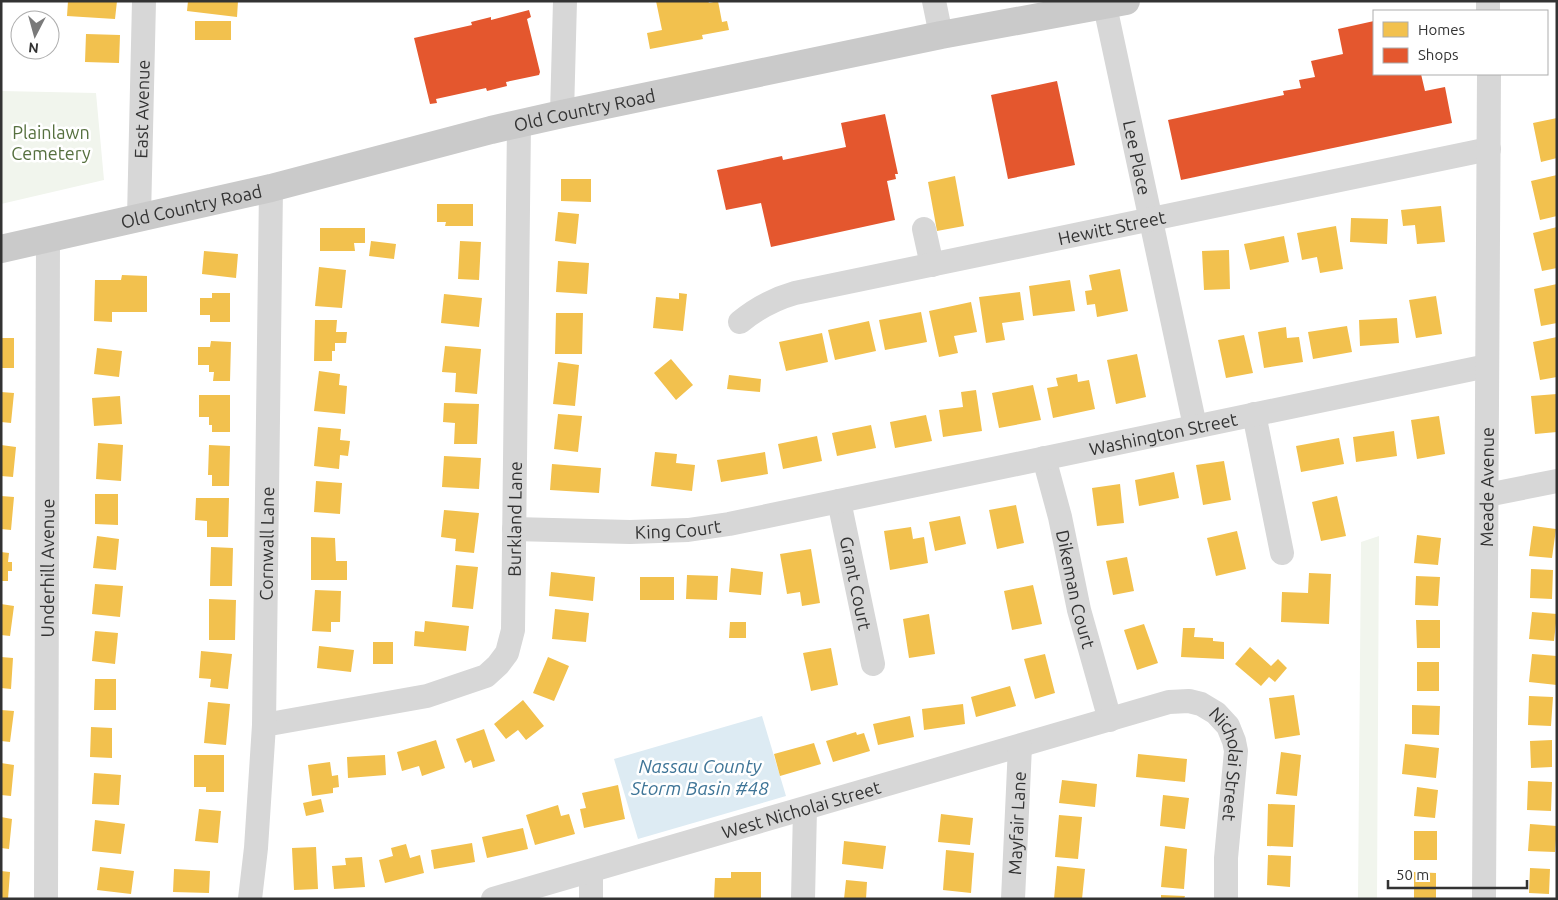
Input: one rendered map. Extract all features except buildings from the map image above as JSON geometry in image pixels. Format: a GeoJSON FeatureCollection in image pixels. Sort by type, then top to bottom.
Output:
{"type":"FeatureCollection","features":[{"type":"Feature","properties":{"kind":"main road","name":"Old Country Road"},"geometry":{"type":"LineString","coordinates":[[1,249],[271,188],[562,114],[941,35],[1115,3]]}},
{"type":"Feature","properties":{"kind":"street","name":"East Avenue"},"geometry":{"type":"LineString","coordinates":[[139,217],[144,1]]}},
{"type":"Feature","properties":{"kind":"street"},"geometry":{"type":"LineString","coordinates":[[562,114],[565,1]]}},
{"type":"Feature","properties":{"kind":"street"},"geometry":{"type":"LineString","coordinates":[[934,1],[941,35]]}},
{"type":"Feature","properties":{"kind":"street","name":"Lee Place"},"geometry":{"type":"LineString","coordinates":[[1115,3],[1151,220],[1195,426]]}},
{"type":"Feature","properties":{"kind":"street","name":"Meade Avenue"},"geometry":{"type":"LineString","coordinates":[[1484,899],[1489,75]]}},
{"type":"Feature","properties":{"kind":"street","name":"Burkland Lane"},"geometry":{"type":"LineString","coordinates":[[264,725],[427,696],[486,676],[498,666],[507,653],[513,630],[519,124]]}},
{"type":"Feature","properties":{"kind":"street","name":"Hewitt Street"},"geometry":{"type":"LineString","coordinates":[[740,322],[755,310],[783,297],[1489,148]]}},
{"type":"Feature","properties":{"kind":"street","name":"Cornwall Lane"},"geometry":{"type":"LineString","coordinates":[[250,899],[256,848],[264,725],[271,188]]}},
{"type":"Feature","properties":{"kind":"street"},"geometry":{"type":"LineString","coordinates":[[924,229],[932,265]]}},
{"type":"Feature","properties":{"kind":"street","name":"Underhill Avenue"},"geometry":{"type":"LineString","coordinates":[[46,899],[48,238]]}},
{"type":"Feature","properties":{"kind":"street","name":"Washington Street"},"geometry":{"type":"LineString","coordinates":[[839,501],[1487,366]]}},
{"type":"Feature","properties":{"kind":"street"},"geometry":{"type":"LineString","coordinates":[[1254,414],[1282,553]]}},
{"type":"Feature","properties":{"kind":"street","name":"Dikeman Court"},"geometry":{"type":"LineString","coordinates":[[1044,458],[1060,516],[1079,610],[1110,720]]}},
{"type":"Feature","properties":{"kind":"street"},"geometry":{"type":"LineString","coordinates":[[1487,495],[1557,481]]}},
{"type":"Feature","properties":{"kind":"street","name":"King Court"},"geometry":{"type":"LineString","coordinates":[[514,529],[630,532],[688,530],[729,524],[839,501]]}},
{"type":"Feature","properties":{"kind":"street","name":"Grant Court"},"geometry":{"type":"LineString","coordinates":[[839,501],[873,664]]}},
{"type":"Feature","properties":{"kind":"street","name":"Nicholai Street"},"geometry":{"type":"LineString","coordinates":[[1110,720],[1169,702],[1190,701],[1201,704],[1216,712],[1228,726],[1236,751],[1226,858],[1226,899]]}},
{"type":"Feature","properties":{"kind":"street","name":"West Nicholai Street"},"geometry":{"type":"LineString","coordinates":[[493,899],[1110,720]]}},
{"type":"Feature","properties":{"kind":"street","name":"Mayfair Lane"},"geometry":{"type":"LineString","coordinates":[[1013,899],[1020,746]]}},
{"type":"Feature","properties":{"kind":"street"},"geometry":{"type":"LineString","coordinates":[[804,899],[806,809]]}},
{"type":"Feature","properties":{"kind":"street"},"geometry":{"type":"LineString","coordinates":[[591,871],[591,899]]}},
{"type":"Feature","properties":{"kind":"green space","name":"Plainlawn Cemetery"},"geometry":{"type":"Polygon","coordinates":[[[1,91],[96,93],[104,180],[1,204],[1,91]]]}},
{"type":"Feature","properties":{"kind":"green space"},"geometry":{"type":"Polygon","coordinates":[[[1379,536],[1377,899],[1358,899],[1361,542],[1379,536]]]}},
{"type":"Feature","properties":{"kind":"water","name":"Nassau County Storm Basin #48"},"geometry":{"type":"Polygon","coordinates":[[[762,716],[786,796],[638,839],[614,759],[762,716]]]}}]}
